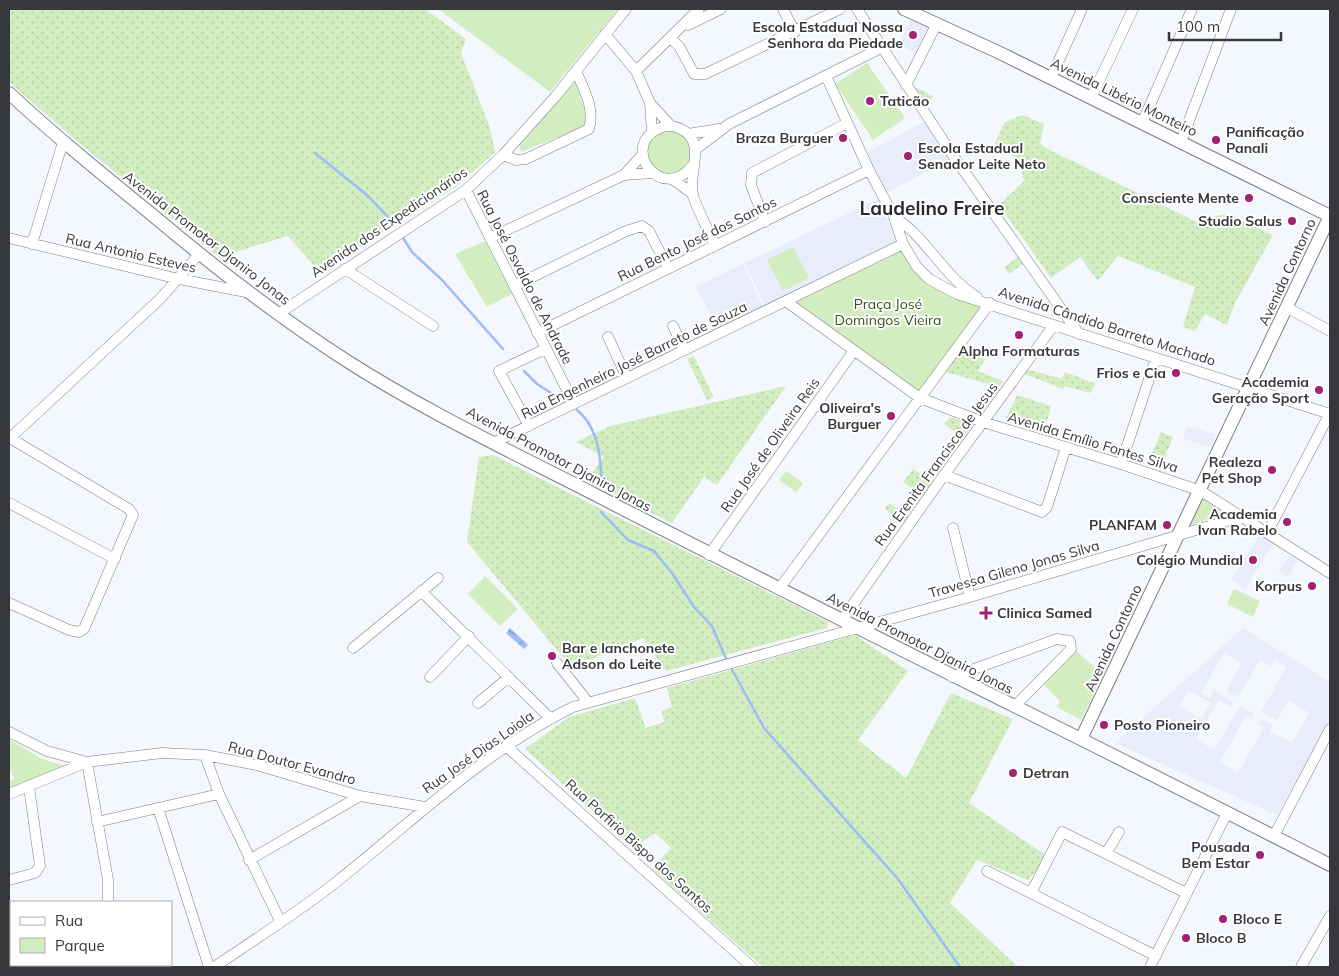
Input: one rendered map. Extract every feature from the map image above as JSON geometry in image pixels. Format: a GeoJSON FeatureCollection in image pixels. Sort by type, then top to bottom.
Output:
{"type":"FeatureCollection","features":[{"type":"Feature","properties":{"kind":"main road","name":"Avenida Libério Monteiro"},"geometry":{"type":"LineString","coordinates":[[904,9],[1051,78],[1330,216]]}},
{"type":"Feature","properties":{"kind":"main road","name":"Avenida Promotor Djaniro Jonas"},"geometry":{"type":"LineString","coordinates":[[9,94],[63,142],[246,292],[348,362],[493,444],[709,555],[1081,739]]}},
{"type":"Feature","properties":{"kind":"main road","name":"Avenida Contorno"},"geometry":{"type":"LineString","coordinates":[[1081,739],[1201,491],[1330,216]]}},
{"type":"Feature","properties":{"kind":"main road"},"geometry":{"type":"LineString","coordinates":[[1081,739],[1330,865]]}},
{"type":"Feature","properties":{"kind":"street","name":"Avenida dos Expedicionários"},"geometry":{"type":"LineString","coordinates":[[278,314],[466,190],[503,155],[576,71],[626,9]]}},
{"type":"Feature","properties":{"kind":"street"},"geometry":{"type":"LineString","coordinates":[[636,71],[699,9]]}},
{"type":"Feature","properties":{"kind":"street"},"geometry":{"type":"LineString","coordinates":[[680,28],[720,9]]}},
{"type":"Feature","properties":{"kind":"street"},"geometry":{"type":"LineString","coordinates":[[783,9],[795,32]]}},
{"type":"Feature","properties":{"kind":"street"},"geometry":{"type":"LineString","coordinates":[[670,38],[679,46],[694,74],[700,75],[795,32],[840,9]]}},
{"type":"Feature","properties":{"kind":"street"},"geometry":{"type":"LineString","coordinates":[[857,9],[906,85],[1079,334]]}},
{"type":"Feature","properties":{"kind":"street"},"geometry":{"type":"LineString","coordinates":[[1051,78],[1082,9]]}},
{"type":"Feature","properties":{"kind":"street"},"geometry":{"type":"LineString","coordinates":[[1091,98],[1133,9]]}},
{"type":"Feature","properties":{"kind":"street"},"geometry":{"type":"LineString","coordinates":[[1142,123],[1192,9]]}},
{"type":"Feature","properties":{"kind":"street"},"geometry":{"type":"LineString","coordinates":[[1181,142],[1231,9]]}},
{"type":"Feature","properties":{"kind":"street"},"geometry":{"type":"LineString","coordinates":[[906,85],[937,23]]}},
{"type":"Feature","properties":{"kind":"street"},"geometry":{"type":"LineString","coordinates":[[605,34],[636,71],[650,103],[671,126],[688,134],[720,129]]}},
{"type":"Feature","properties":{"kind":"street"},"geometry":{"type":"LineString","coordinates":[[715,246],[693,194],[692,166],[696,148],[720,129],[881,48]]}},
{"type":"Feature","properties":{"kind":"street"},"geometry":{"type":"LineString","coordinates":[[503,155],[516,160],[526,159],[590,129],[592,118],[590,107],[576,71]]}},
{"type":"Feature","properties":{"kind":"street"},"geometry":{"type":"LineString","coordinates":[[826,76],[869,170],[901,227],[956,281],[987,302]]}},
{"type":"Feature","properties":{"kind":"street"},"geometry":{"type":"LineString","coordinates":[[650,103],[652,132]]}},
{"type":"Feature","properties":{"kind":"street"},"geometry":{"type":"LineString","coordinates":[[765,222],[751,185],[752,173],[847,123]]}},
{"type":"Feature","properties":{"kind":"street"},"geometry":{"type":"LineString","coordinates":[[671,126],[664,126],[652,132],[645,142],[644,161],[653,173],[662,178],[672,179],[693,194]]}},
{"type":"Feature","properties":{"kind":"street"},"geometry":{"type":"LineString","coordinates":[[688,134],[696,148]]}},
{"type":"Feature","properties":{"kind":"street"},"geometry":{"type":"LineString","coordinates":[[32,244],[63,142]]}},
{"type":"Feature","properties":{"kind":"street"},"geometry":{"type":"LineString","coordinates":[[624,175],[643,154]]}},
{"type":"Feature","properties":{"kind":"street"},"geometry":{"type":"LineString","coordinates":[[672,179],[687,172],[692,166]]}},
{"type":"Feature","properties":{"kind":"street","name":"Rua Bento José dos Santos"},"geometry":{"type":"LineString","coordinates":[[537,333],[869,170]]}},
{"type":"Feature","properties":{"kind":"street"},"geometry":{"type":"LineString","coordinates":[[490,238],[624,175],[653,173]]}},
{"type":"Feature","properties":{"kind":"street","name":"Rua José Osvaldo de Andrade"},"geometry":{"type":"LineString","coordinates":[[466,190],[574,404]]}},
{"type":"Feature","properties":{"kind":"street"},"geometry":{"type":"LineString","coordinates":[[514,286],[642,226],[649,231],[668,268]]}},
{"type":"Feature","properties":{"kind":"street"},"geometry":{"type":"LineString","coordinates":[[901,227],[903,244],[916,266],[929,278],[948,290],[987,302]]}},
{"type":"Feature","properties":{"kind":"street","name":"Rua Antonio Esteves"},"geometry":{"type":"LineString","coordinates":[[9,238],[179,279],[246,292]]}},
{"type":"Feature","properties":{"kind":"street"},"geometry":{"type":"LineString","coordinates":[[903,244],[787,302],[853,352],[920,398]]}},
{"type":"Feature","properties":{"kind":"street"},"geometry":{"type":"LineString","coordinates":[[9,603],[68,630],[79,632],[88,624],[133,514],[130,509],[9,438],[179,279],[199,254]]}},
{"type":"Feature","properties":{"kind":"street"},"geometry":{"type":"LineString","coordinates":[[345,269],[432,326]]}},
{"type":"Feature","properties":{"kind":"street","name":"Rua Engenheiro José Barreto de Souza"},"geometry":{"type":"LineString","coordinates":[[493,444],[684,350],[787,302]]}},
{"type":"Feature","properties":{"kind":"street"},"geometry":{"type":"LineString","coordinates":[[779,589],[920,398],[987,302]]}},
{"type":"Feature","properties":{"kind":"street","name":"Avenida Cândido Barreto Machado"},"geometry":{"type":"LineString","coordinates":[[987,302],[1079,334],[1330,414]]}},
{"type":"Feature","properties":{"kind":"street"},"geometry":{"type":"LineString","coordinates":[[1288,308],[1330,331]]}},
{"type":"Feature","properties":{"kind":"street","name":"Rua Erenita Francisco de Jesus"},"geometry":{"type":"LineString","coordinates":[[842,620],[944,475],[1054,325]]}},
{"type":"Feature","properties":{"kind":"street"},"geometry":{"type":"LineString","coordinates":[[673,326],[684,350]]}},
{"type":"Feature","properties":{"kind":"street"},"geometry":{"type":"LineString","coordinates":[[608,337],[628,378]]}},
{"type":"Feature","properties":{"kind":"street"},"geometry":{"type":"LineString","coordinates":[[529,426],[499,371],[546,349]]}},
{"type":"Feature","properties":{"kind":"street","name":"Rua José de Oliveira Reis"},"geometry":{"type":"LineString","coordinates":[[709,555],[853,352]]}},
{"type":"Feature","properties":{"kind":"street"},"geometry":{"type":"LineString","coordinates":[[1121,464],[1156,358]]}},
{"type":"Feature","properties":{"kind":"street","name":"Avenida Emílio Fontes Silva"},"geometry":{"type":"LineString","coordinates":[[920,398],[983,422],[1121,464],[1201,491],[1330,572]]}},
{"type":"Feature","properties":{"kind":"street"},"geometry":{"type":"LineString","coordinates":[[1267,533],[1330,414]]}},
{"type":"Feature","properties":{"kind":"street"},"geometry":{"type":"LineString","coordinates":[[944,475],[1042,512],[1047,507],[1066,448]]}},
{"type":"Feature","properties":{"kind":"street"},"geometry":{"type":"LineString","coordinates":[[9,503],[115,559]]}},
{"type":"Feature","properties":{"kind":"street","name":"Travessa Gileno Jonas Silva"},"geometry":{"type":"LineString","coordinates":[[858,628],[1240,517]]}},
{"type":"Feature","properties":{"kind":"street"},"geometry":{"type":"LineString","coordinates":[[953,528],[970,597]]}},
{"type":"Feature","properties":{"kind":"street"},"geometry":{"type":"LineString","coordinates":[[353,648],[438,578]]}},
{"type":"Feature","properties":{"kind":"street"},"geometry":{"type":"LineString","coordinates":[[421,591],[469,636],[550,718]]}},
{"type":"Feature","properties":{"kind":"street","name":"Rua José Dias Loiola"},"geometry":{"type":"LineString","coordinates":[[214,967],[334,884],[425,807],[506,746],[550,718],[588,702],[738,659],[858,628]]}},
{"type":"Feature","properties":{"kind":"street"},"geometry":{"type":"LineString","coordinates":[[430,677],[469,636]]}},
{"type":"Feature","properties":{"kind":"street"},"geometry":{"type":"LineString","coordinates":[[952,676],[1057,639],[1067,639],[1070,641],[1071,649],[1014,707]]}},
{"type":"Feature","properties":{"kind":"street"},"geometry":{"type":"LineString","coordinates":[[557,663],[582,692],[588,702]]}},
{"type":"Feature","properties":{"kind":"street"},"geometry":{"type":"LineString","coordinates":[[478,703],[509,677]]}},
{"type":"Feature","properties":{"kind":"street"},"geometry":{"type":"LineString","coordinates":[[1274,836],[1330,728]]}},
{"type":"Feature","properties":{"kind":"street","name":"Rua Doutor Evandro"},"geometry":{"type":"LineString","coordinates":[[9,732],[47,751],[87,762],[162,753],[206,755],[257,765],[360,796],[425,807]]}},
{"type":"Feature","properties":{"kind":"street","name":"Rua Porfirio Bispo dos Santos"},"geometry":{"type":"LineString","coordinates":[[506,746],[752,967]]}},
{"type":"Feature","properties":{"kind":"street"},"geometry":{"type":"LineString","coordinates":[[206,755],[219,794],[249,860],[280,921]]}},
{"type":"Feature","properties":{"kind":"street"},"geometry":{"type":"LineString","coordinates":[[9,794],[87,762],[108,880],[108,901]]}},
{"type":"Feature","properties":{"kind":"street"},"geometry":{"type":"LineString","coordinates":[[9,880],[35,872],[39,869],[41,862],[29,787]]}},
{"type":"Feature","properties":{"kind":"street"},"geometry":{"type":"LineString","coordinates":[[97,822],[219,794]]}},
{"type":"Feature","properties":{"kind":"street"},"geometry":{"type":"LineString","coordinates":[[249,860],[360,796]]}},
{"type":"Feature","properties":{"kind":"street"},"geometry":{"type":"LineString","coordinates":[[158,808],[209,967]]}},
{"type":"Feature","properties":{"kind":"street"},"geometry":{"type":"LineString","coordinates":[[1150,967],[1227,813]]}},
{"type":"Feature","properties":{"kind":"street"},"geometry":{"type":"LineString","coordinates":[[1031,893],[1062,832],[1107,852],[1186,893]]}},
{"type":"Feature","properties":{"kind":"street"},"geometry":{"type":"LineString","coordinates":[[1107,852],[1119,832]]}},
{"type":"Feature","properties":{"kind":"street"},"geometry":{"type":"LineString","coordinates":[[988,871],[1156,956]]}},
{"type":"Feature","properties":{"kind":"street"},"geometry":{"type":"LineString","coordinates":[[1301,967],[1330,916]]}},
{"type":"Feature","properties":{"kind":"shaded area","name":"Escola Estadual Nossa Senhora da Piedade"},"geometry":{"type":"Polygon","coordinates":[[[911,19],[928,26],[916,54],[898,44],[911,19]]]}},
{"type":"Feature","properties":{"kind":"shaded area","name":"Escola Estadual Senador Leite Neto"},"geometry":{"type":"Polygon","coordinates":[[[925,121],[950,159],[885,194],[866,153],[925,121]]]}},
{"type":"Feature","properties":{"kind":"shaded area"},"geometry":{"type":"Polygon","coordinates":[[[878,199],[898,244],[766,308],[745,263],[878,199]]]}},
{"type":"Feature","properties":{"kind":"shaded area"},"geometry":{"type":"Polygon","coordinates":[[[743,264],[764,309],[718,329],[696,287],[743,264]]]}},
{"type":"Feature","properties":{"kind":"shaded area"},"geometry":{"type":"Polygon","coordinates":[[[1187,426],[1215,434],[1211,447],[1183,439],[1187,426]]]}},
{"type":"Feature","properties":{"kind":"shaded area","name":"Colégio Mundial"},"geometry":{"type":"Polygon","coordinates":[[[1260,534],[1275,541],[1245,589],[1232,579],[1260,534]]]}},
{"type":"Feature","properties":{"kind":"shaded area"},"geometry":{"type":"Polygon","coordinates":[[[1290,556],[1298,561],[1287,577],[1278,571],[1290,556]]]}},
{"type":"Feature","properties":{"kind":"shaded area"},"geometry":{"type":"Polygon","coordinates":[[[1243,628],[1330,682],[1330,722],[1277,815],[1115,743],[1243,628]],[[1224,653],[1201,693],[1209,698],[1214,690],[1233,702],[1231,707],[1219,700],[1196,739],[1214,750],[1240,706],[1254,713],[1251,718],[1246,716],[1220,762],[1238,773],[1264,728],[1258,724],[1261,718],[1273,725],[1270,731],[1292,743],[1309,713],[1289,700],[1277,720],[1261,711],[1287,667],[1275,659],[1271,666],[1260,660],[1238,697],[1226,691],[1242,663],[1224,653]],[[1189,690],[1179,706],[1201,719],[1211,703],[1189,690]]]}},
{"type":"Feature","properties":{"kind":"green space"},"geometry":{"type":"Polygon","coordinates":[[[9,9],[425,9],[466,39],[461,53],[490,128],[495,152],[456,187],[318,270],[288,236],[219,257],[78,142],[9,82],[9,9]]]}},
{"type":"Feature","properties":{"kind":"green space"},"geometry":{"type":"Polygon","coordinates":[[[438,9],[618,9],[550,92],[438,9]]]}},
{"type":"Feature","properties":{"kind":"green space","name":"Taticão"},"geometry":{"type":"Polygon","coordinates":[[[867,63],[905,118],[873,140],[835,84],[867,63]]]}},
{"type":"Feature","properties":{"kind":"green space"},"geometry":{"type":"Polygon","coordinates":[[[575,82],[588,118],[586,126],[521,152],[519,143],[575,82]]]}},
{"type":"Feature","properties":{"kind":"green space"},"geometry":{"type":"Polygon","coordinates":[[[914,87],[933,96],[927,105],[911,88],[914,87]]]}},
{"type":"Feature","properties":{"kind":"green space"},"geometry":{"type":"Polygon","coordinates":[[[1022,115],[1044,124],[1040,143],[1048,149],[1205,226],[1215,216],[1228,214],[1273,235],[1235,303],[1227,325],[1205,314],[1195,331],[1183,327],[1195,287],[1118,256],[1098,281],[1080,257],[1051,278],[999,205],[1024,181],[1019,160],[995,144],[1004,123],[1022,115]]]}},
{"type":"Feature","properties":{"kind":"green space"},"geometry":{"type":"Polygon","coordinates":[[[665,130],[673,130],[685,136],[691,152],[685,168],[673,174],[665,174],[653,168],[647,156],[647,148],[653,136],[665,130]]]}},
{"type":"Feature","properties":{"kind":"green space"},"geometry":{"type":"Polygon","coordinates":[[[485,241],[512,294],[487,307],[455,254],[485,241]]]}},
{"type":"Feature","properties":{"kind":"green space"},"geometry":{"type":"Polygon","coordinates":[[[793,247],[809,278],[783,291],[767,260],[793,247]]]}},
{"type":"Feature","properties":{"kind":"green space","name":"Praça José Domingos Vieira"},"geometry":{"type":"Polygon","coordinates":[[[903,249],[911,263],[928,282],[959,296],[987,303],[919,395],[793,303],[903,249]]]}},
{"type":"Feature","properties":{"kind":"green space"},"geometry":{"type":"Polygon","coordinates":[[[1018,257],[1023,264],[1009,274],[1004,267],[1018,257]]]}},
{"type":"Feature","properties":{"kind":"green space"},"geometry":{"type":"Polygon","coordinates":[[[961,350],[985,359],[978,371],[1003,381],[999,387],[946,372],[961,350]]]}},
{"type":"Feature","properties":{"kind":"green space"},"geometry":{"type":"Polygon","coordinates":[[[694,356],[714,398],[707,400],[687,359],[694,356]]]}},
{"type":"Feature","properties":{"kind":"green space"},"geometry":{"type":"Polygon","coordinates":[[[1027,369],[1062,379],[1065,372],[1096,384],[1090,393],[1064,386],[1063,389],[1024,374],[1027,369]]]}},
{"type":"Feature","properties":{"kind":"green space"},"geometry":{"type":"Polygon","coordinates":[[[786,386],[717,485],[704,477],[672,523],[586,481],[604,457],[576,442],[610,426],[786,386]]]}},
{"type":"Feature","properties":{"kind":"green space"},"geometry":{"type":"Polygon","coordinates":[[[1017,395],[1051,406],[1044,432],[1005,420],[1017,395]]]}},
{"type":"Feature","properties":{"kind":"green space"},"geometry":{"type":"Polygon","coordinates":[[[950,417],[972,424],[963,438],[944,424],[950,417]]]}},
{"type":"Feature","properties":{"kind":"green space"},"geometry":{"type":"Polygon","coordinates":[[[1161,432],[1173,437],[1161,468],[1148,464],[1161,432]]]}},
{"type":"Feature","properties":{"kind":"green space"},"geometry":{"type":"Polygon","coordinates":[[[493,455],[828,622],[827,628],[666,671],[643,638],[571,667],[467,542],[479,457],[493,455]]]}},
{"type":"Feature","properties":{"kind":"green space"},"geometry":{"type":"Polygon","coordinates":[[[913,469],[935,483],[925,497],[903,482],[913,469]]]}},
{"type":"Feature","properties":{"kind":"green space"},"geometry":{"type":"Polygon","coordinates":[[[786,471],[803,483],[796,492],[779,480],[786,471]]]}},
{"type":"Feature","properties":{"kind":"green space"},"geometry":{"type":"Polygon","coordinates":[[[1202,498],[1225,513],[1189,526],[1202,498]]]}},
{"type":"Feature","properties":{"kind":"green space"},"geometry":{"type":"Polygon","coordinates":[[[889,503],[909,517],[905,523],[885,509],[889,503]]]}},
{"type":"Feature","properties":{"kind":"green space"},"geometry":{"type":"Polygon","coordinates":[[[485,576],[518,609],[500,626],[468,594],[485,576]]]}},
{"type":"Feature","properties":{"kind":"green space"},"geometry":{"type":"Polygon","coordinates":[[[1234,589],[1260,601],[1253,617],[1227,604],[1234,589]]]}},
{"type":"Feature","properties":{"kind":"green space"},"geometry":{"type":"Polygon","coordinates":[[[855,635],[908,671],[858,740],[906,778],[951,693],[1013,719],[969,803],[1044,854],[1040,867],[1028,880],[977,860],[950,903],[1018,967],[763,967],[652,869],[671,848],[655,833],[633,848],[525,749],[569,717],[635,698],[646,728],[664,722],[662,711],[672,707],[667,688],[855,635]]]}},
{"type":"Feature","properties":{"kind":"green space"},"geometry":{"type":"Polygon","coordinates":[[[1074,649],[1103,674],[1081,720],[1057,707],[1060,701],[1044,685],[1074,649]]]}},
{"type":"Feature","properties":{"kind":"green space"},"geometry":{"type":"Polygon","coordinates":[[[9,739],[40,758],[67,767],[9,791],[9,782],[14,779],[9,767],[9,739]]]}},
{"type":"Feature","properties":{"kind":"water"},"geometry":{"type":"Polygon","coordinates":[[[510,628],[528,645],[524,649],[506,633],[510,628]]]}},
{"type":"Feature","properties":{"kind":"waterway"},"geometry":{"type":"LineString","coordinates":[[315,153],[367,195],[393,222]]}},
{"type":"Feature","properties":{"kind":"waterway"},"geometry":{"type":"LineString","coordinates":[[403,238],[412,252],[442,280],[503,349]]}},
{"type":"Feature","properties":{"kind":"waterway"},"geometry":{"type":"LineString","coordinates":[[524,371],[537,384],[565,402]]}},
{"type":"Feature","properties":{"kind":"waterway"},"geometry":{"type":"LineString","coordinates":[[577,410],[584,417],[593,432],[599,450],[601,478]]}},
{"type":"Feature","properties":{"kind":"waterway"},"geometry":{"type":"LineString","coordinates":[[601,512],[628,540],[654,551],[672,573],[694,607],[712,626],[727,661]]}},
{"type":"Feature","properties":{"kind":"waterway"},"geometry":{"type":"LineString","coordinates":[[730,666],[764,728],[898,879],[960,967]]}},
{"type":"Feature","properties":{"kind":"place","name":"Escola Estadual Nossa Senhora da Piedade"},"geometry":{"type":"Point","coordinates":[913,35]}},
{"type":"Feature","properties":{"kind":"place","name":"Taticão"},"geometry":{"type":"Point","coordinates":[870,101]}},
{"type":"Feature","properties":{"kind":"place","name":"Braza Burguer"},"geometry":{"type":"Point","coordinates":[843,138]}},
{"type":"Feature","properties":{"kind":"place","name":"Panificação Panali"},"geometry":{"type":"Point","coordinates":[1216,140]}},
{"type":"Feature","properties":{"kind":"place","name":"Escola Estadual Senador Leite Neto"},"geometry":{"type":"Point","coordinates":[908,156]}},
{"type":"Feature","properties":{"kind":"place","name":"Consciente Mente"},"geometry":{"type":"Point","coordinates":[1249,198]}},
{"type":"Feature","properties":{"kind":"place","name":"Studio Salus"},"geometry":{"type":"Point","coordinates":[1292,221]}},
{"type":"Feature","properties":{"kind":"place","name":"Alpha Formaturas"},"geometry":{"type":"Point","coordinates":[1019,335]}},
{"type":"Feature","properties":{"kind":"place","name":"Frios e Cia"},"geometry":{"type":"Point","coordinates":[1176,373]}},
{"type":"Feature","properties":{"kind":"place","name":"Academia Geração Sport"},"geometry":{"type":"Point","coordinates":[1319,390]}},
{"type":"Feature","properties":{"kind":"place","name":"Oliveira's Burguer"},"geometry":{"type":"Point","coordinates":[891,416]}},
{"type":"Feature","properties":{"kind":"place","name":"Realeza Pet Shop"},"geometry":{"type":"Point","coordinates":[1272,470]}},
{"type":"Feature","properties":{"kind":"place","name":"Academia Ivan Rabelo"},"geometry":{"type":"Point","coordinates":[1287,522]}},
{"type":"Feature","properties":{"kind":"place","name":"PLANFAM"},"geometry":{"type":"Point","coordinates":[1167,525]}},
{"type":"Feature","properties":{"kind":"place","name":"Colégio Mundial"},"geometry":{"type":"Point","coordinates":[1253,560]}},
{"type":"Feature","properties":{"kind":"place","name":"Korpus"},"geometry":{"type":"Point","coordinates":[1312,586]}},
{"type":"Feature","properties":{"kind":"place","name":"Clinica Samed"},"geometry":{"type":"Point","coordinates":[986,613]}},
{"type":"Feature","properties":{"kind":"place","name":"Bar e lanchonete Adson do Leite"},"geometry":{"type":"Point","coordinates":[552,656]}},
{"type":"Feature","properties":{"kind":"place","name":"Posto Pioneiro"},"geometry":{"type":"Point","coordinates":[1104,725]}},
{"type":"Feature","properties":{"kind":"place","name":"Detran"},"geometry":{"type":"Point","coordinates":[1013,773]}},
{"type":"Feature","properties":{"kind":"place","name":"Pousada Bem Estar"},"geometry":{"type":"Point","coordinates":[1260,855]}},
{"type":"Feature","properties":{"kind":"place","name":"Bloco E"},"geometry":{"type":"Point","coordinates":[1223,919]}},
{"type":"Feature","properties":{"kind":"place","name":"Bloco B"},"geometry":{"type":"Point","coordinates":[1186,938]}},
{"type":"Feature","properties":{"kind":"district","name":"Laudelino Freire"},"geometry":{"type":"Point","coordinates":[932,208]}}]}
